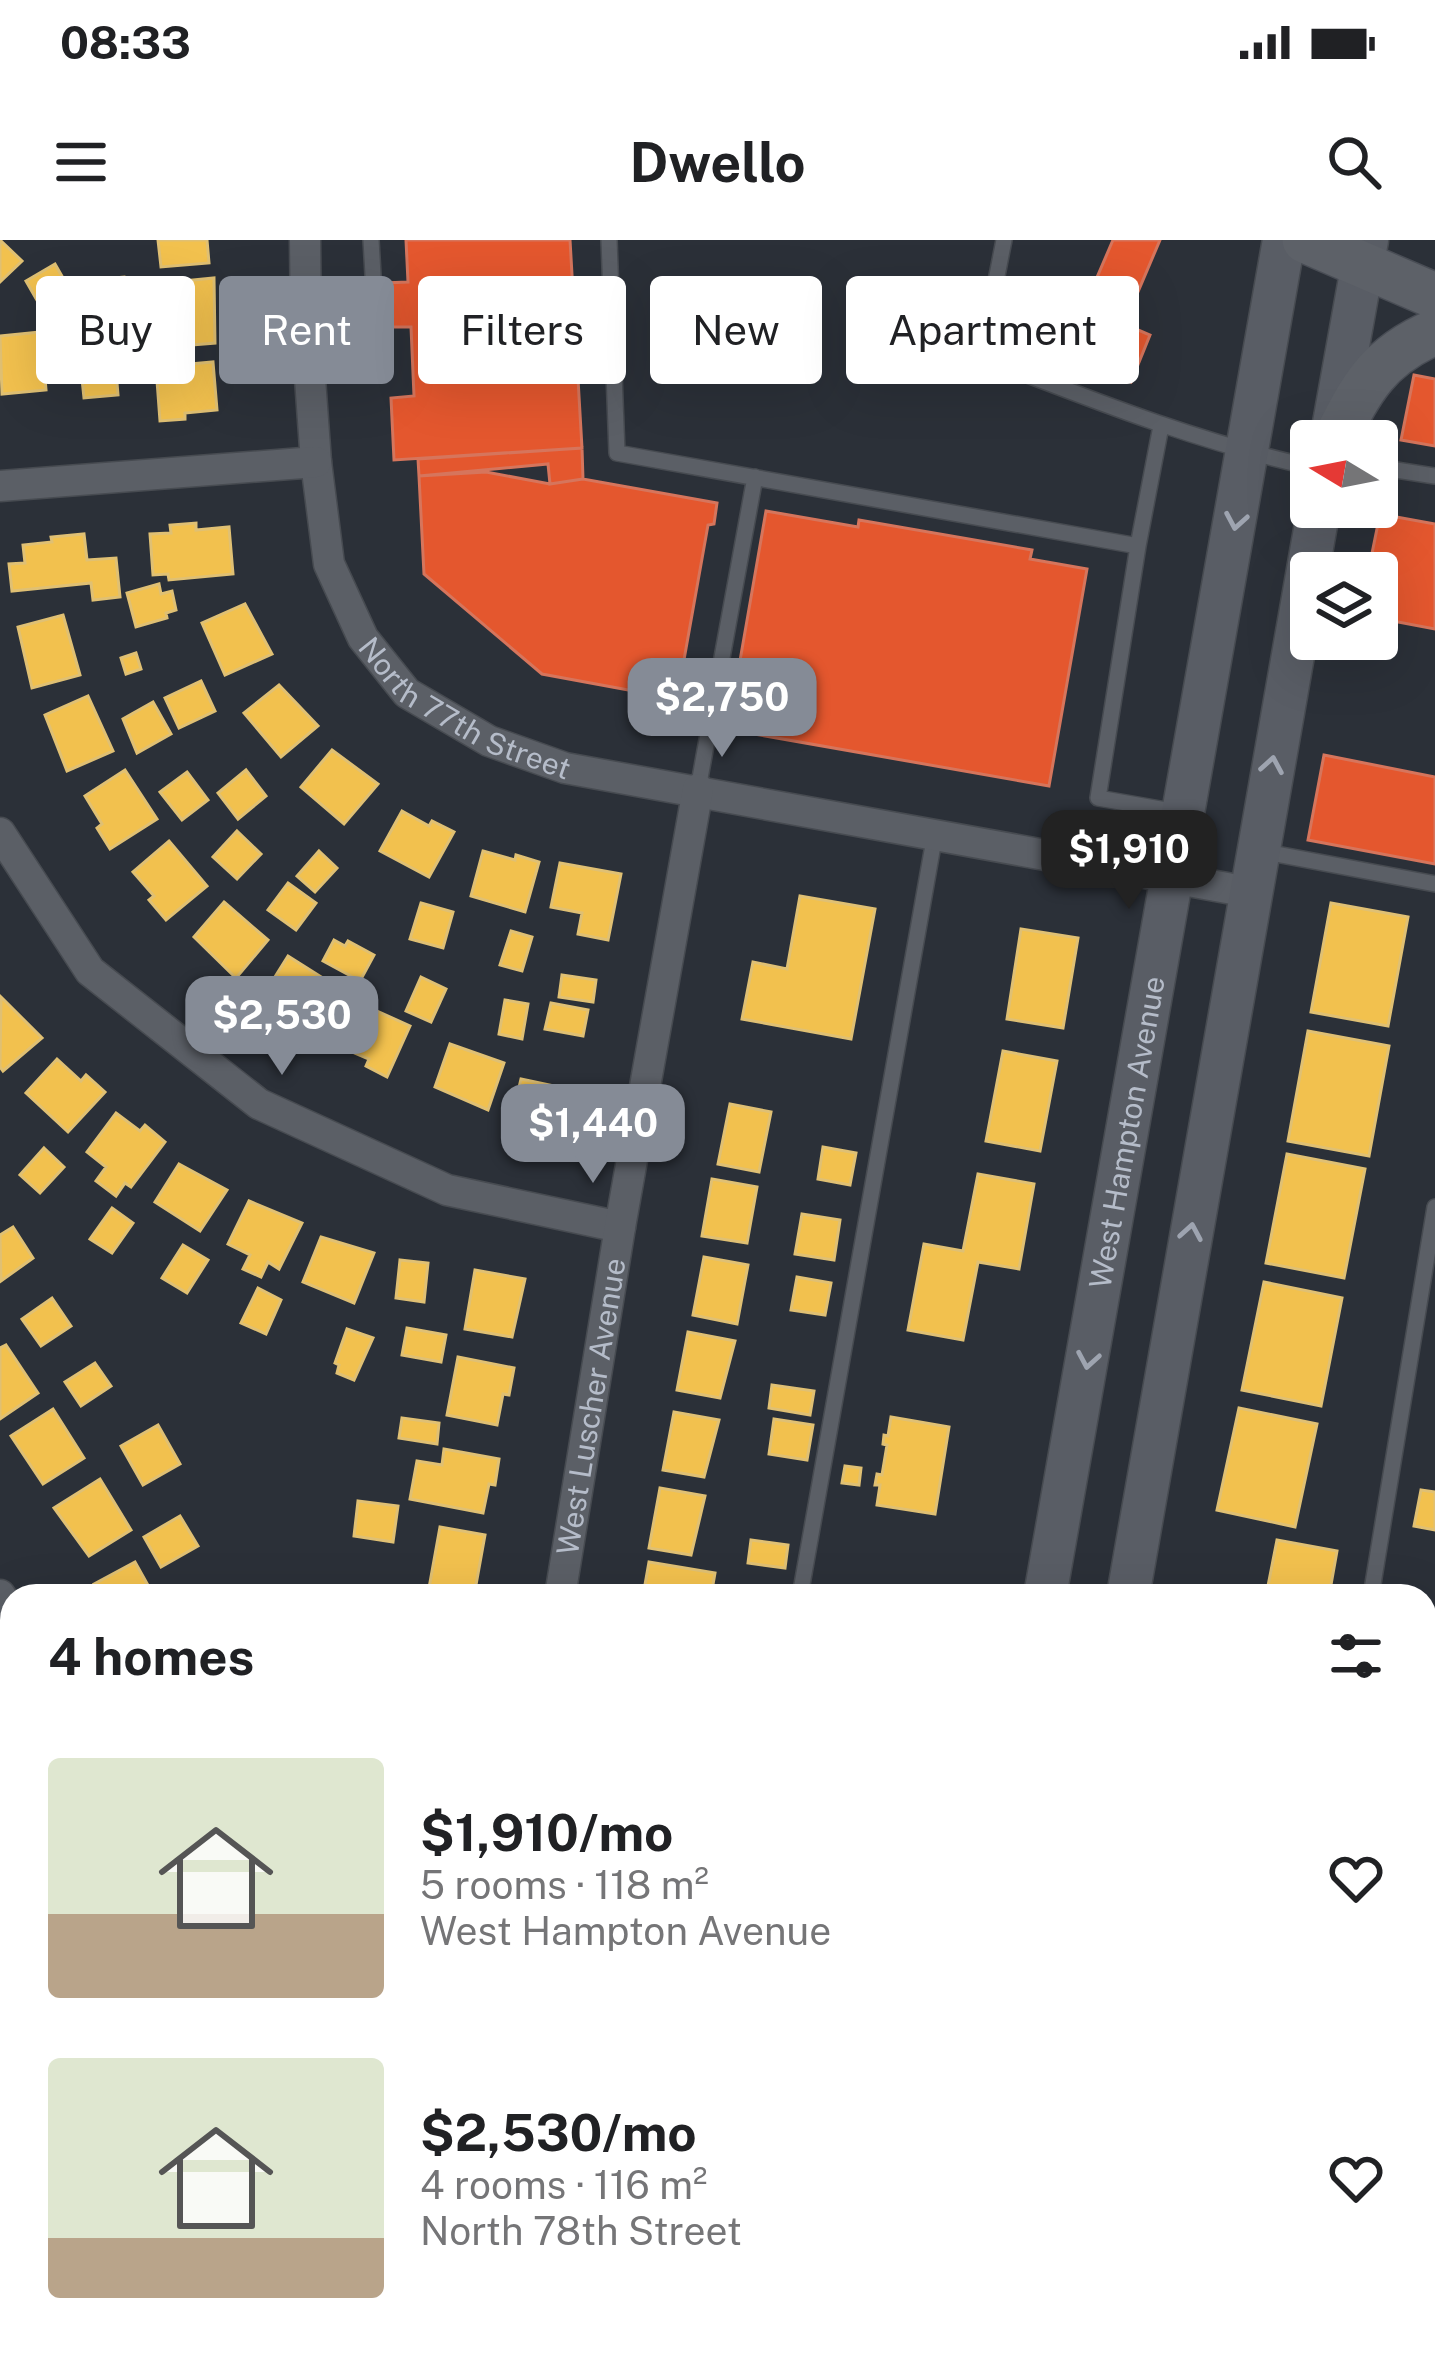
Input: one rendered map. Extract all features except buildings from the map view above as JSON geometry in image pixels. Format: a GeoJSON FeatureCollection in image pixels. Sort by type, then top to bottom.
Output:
{"type":"FeatureCollection","features":[{"type":"Feature","properties":{"kind":"main road","name":"West Hampton Avenue"},"geometry":{"type":"LineString","coordinates":[[1047,1584],[1284,240]]}},
{"type":"Feature","properties":{"kind":"main road"},"geometry":{"type":"LineString","coordinates":[[1305,240],[1364,253],[1435,296]]}},
{"type":"Feature","properties":{"kind":"main road"},"geometry":{"type":"LineString","coordinates":[[1336,420],[1364,253]]}},
{"type":"Feature","properties":{"kind":"main road"},"geometry":{"type":"LineString","coordinates":[[1345,420],[1386,359],[1435,332]]}},
{"type":"Feature","properties":{"kind":"main road"},"geometry":{"type":"LineString","coordinates":[[1130,1584],[1315,528]]}},
{"type":"Feature","properties":{"kind":"street","name":"North 77th Street"},"geometry":{"type":"LineString","coordinates":[[305,240],[305,276]]}},
{"type":"Feature","properties":{"kind":"street","name":"North 77th Street"},"geometry":{"type":"LineString","coordinates":[[312,384],[329,565],[363,638],[407,693],[489,741],[565,768],[1174,880],[1253,871]]}},
{"type":"Feature","properties":{"kind":"street"},"geometry":{"type":"LineString","coordinates":[[0,486],[316,462]]}},
{"type":"Feature","properties":{"kind":"street","name":"West Luscher Avenue"},"geometry":{"type":"LineString","coordinates":[[562,1584],[698,789]]}},
{"type":"Feature","properties":{"kind":"street"},"geometry":{"type":"LineString","coordinates":[[0,833],[90,971],[259,1104],[447,1190],[620,1227]]}},
{"type":"Feature","properties":{"kind":"lane"},"geometry":{"type":"LineString","coordinates":[[371,240],[373,276]]}},
{"type":"Feature","properties":{"kind":"lane"},"geometry":{"type":"LineString","coordinates":[[609,240],[617,453],[1138,546]]}},
{"type":"Feature","properties":{"kind":"lane"},"geometry":{"type":"LineString","coordinates":[[1004,240],[981,357],[1161,426],[1290,462]]}},
{"type":"Feature","properties":{"kind":"lane"},"geometry":{"type":"LineString","coordinates":[[1161,426],[1098,798],[1186,814]]}},
{"type":"Feature","properties":{"kind":"lane"},"geometry":{"type":"LineString","coordinates":[[1398,470],[1435,476]]}},
{"type":"Feature","properties":{"kind":"lane"},"geometry":{"type":"LineString","coordinates":[[698,789],[755,477]]}},
{"type":"Feature","properties":{"kind":"lane"},"geometry":{"type":"LineString","coordinates":[[802,1584],[935,834]]}},
{"type":"Feature","properties":{"kind":"lane"},"geometry":{"type":"LineString","coordinates":[[1253,871],[1435,884]]}},
{"type":"Feature","properties":{"kind":"lane"},"geometry":{"type":"LineString","coordinates":[[1373,1584],[1435,1207]]}}]}
